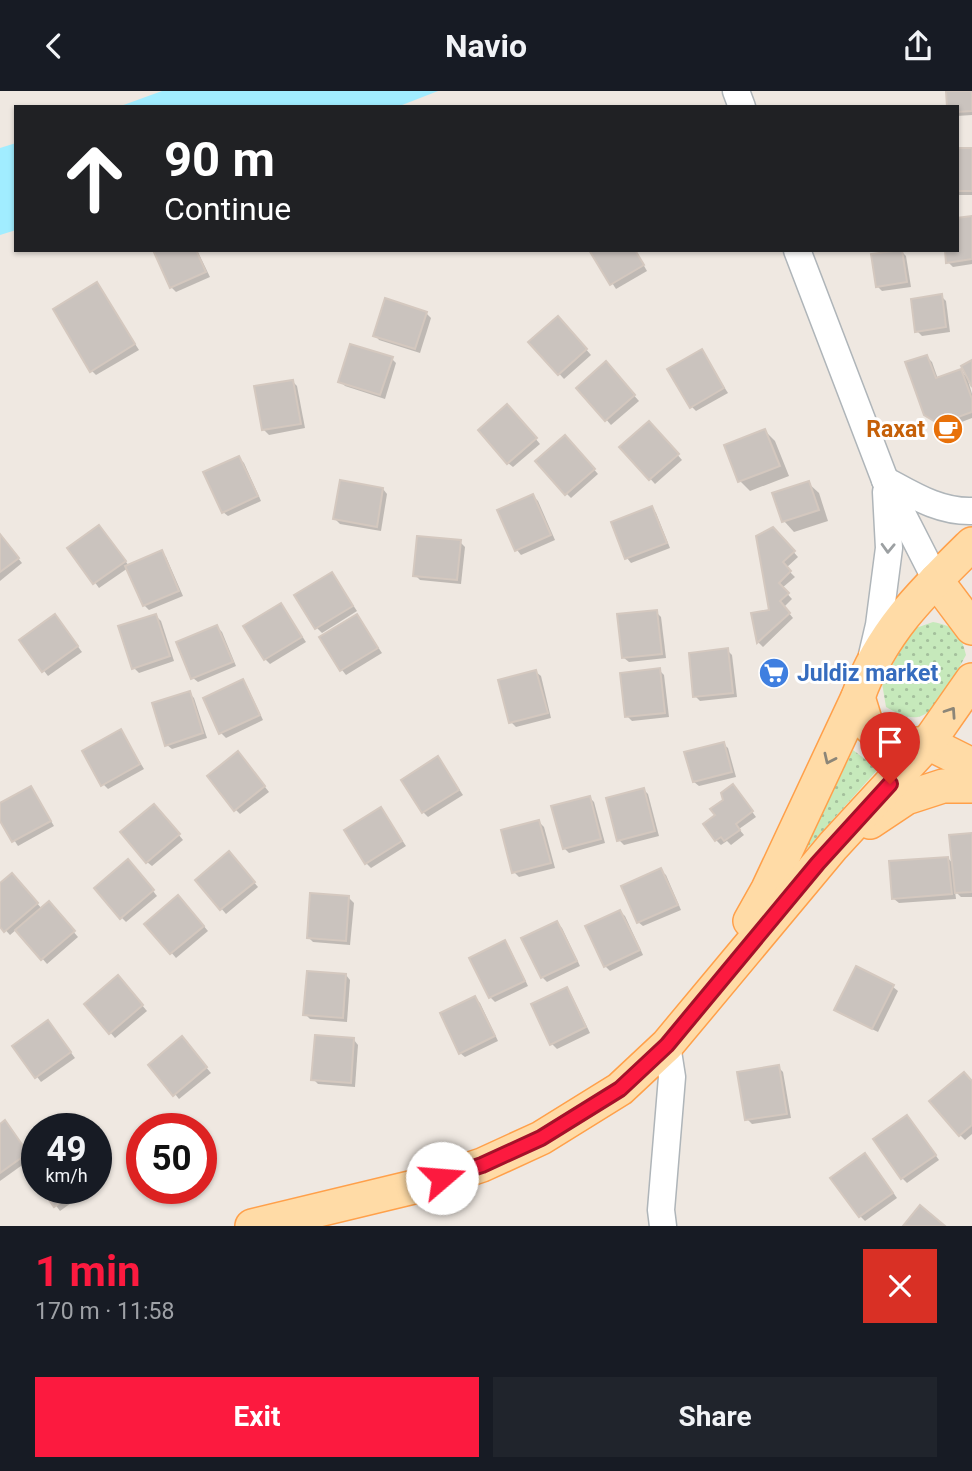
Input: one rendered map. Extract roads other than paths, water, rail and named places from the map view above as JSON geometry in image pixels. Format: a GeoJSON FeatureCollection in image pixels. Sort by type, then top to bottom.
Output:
{"type":"FeatureCollection","features":[{"type":"Feature","properties":{"kind":"main road"},"geometry":{"type":"LineString","coordinates":[[710,992],[768,888],[863,682],[894,627],[972,544]]}},
{"type":"Feature","properties":{"kind":"main road"},"geometry":{"type":"LineString","coordinates":[[936,580],[972,628]]}},
{"type":"Feature","properties":{"kind":"main road"},"geometry":{"type":"LineString","coordinates":[[252,1226],[422,1185],[482,1165],[541,1138],[620,1089],[667,1045],[833,846],[928,743],[972,680]]}},
{"type":"Feature","properties":{"kind":"main road"},"geometry":{"type":"LineString","coordinates":[[863,682],[866,723],[881,738],[900,746],[928,743],[972,765]]}},
{"type":"Feature","properties":{"kind":"main road"},"geometry":{"type":"LineString","coordinates":[[833,846],[906,799],[943,786],[972,786]]}},
{"type":"Feature","properties":{"kind":"street"},"geometry":{"type":"LineString","coordinates":[[798,252],[885,480],[936,580]]}},
{"type":"Feature","properties":{"kind":"street"},"geometry":{"type":"LineString","coordinates":[[885,480],[927,503],[956,512],[972,511]]}},
{"type":"Feature","properties":{"kind":"street"},"geometry":{"type":"LineString","coordinates":[[863,682],[880,625],[889,548],[885,480]]}},
{"type":"Feature","properties":{"kind":"street"},"geometry":{"type":"LineString","coordinates":[[663,1226],[661,1210],[672,1077],[667,1045]]}},
{"type":"Feature","properties":{"kind":"water"},"geometry":{"type":"Polygon","coordinates":[[[162,91],[438,91],[402,105],[124,105],[162,91]]]}},
{"type":"Feature","properties":{"kind":"water"},"geometry":{"type":"Polygon","coordinates":[[[14,144],[14,231],[0,235],[0,148],[14,144]]]}},
{"type":"Feature","properties":{"kind":"place","name":"Raxat"},"geometry":{"type":"Point","coordinates":[948,429]}},
{"type":"Feature","properties":{"kind":"place","name":"Juldiz market"},"geometry":{"type":"Point","coordinates":[774,673]}}]}
